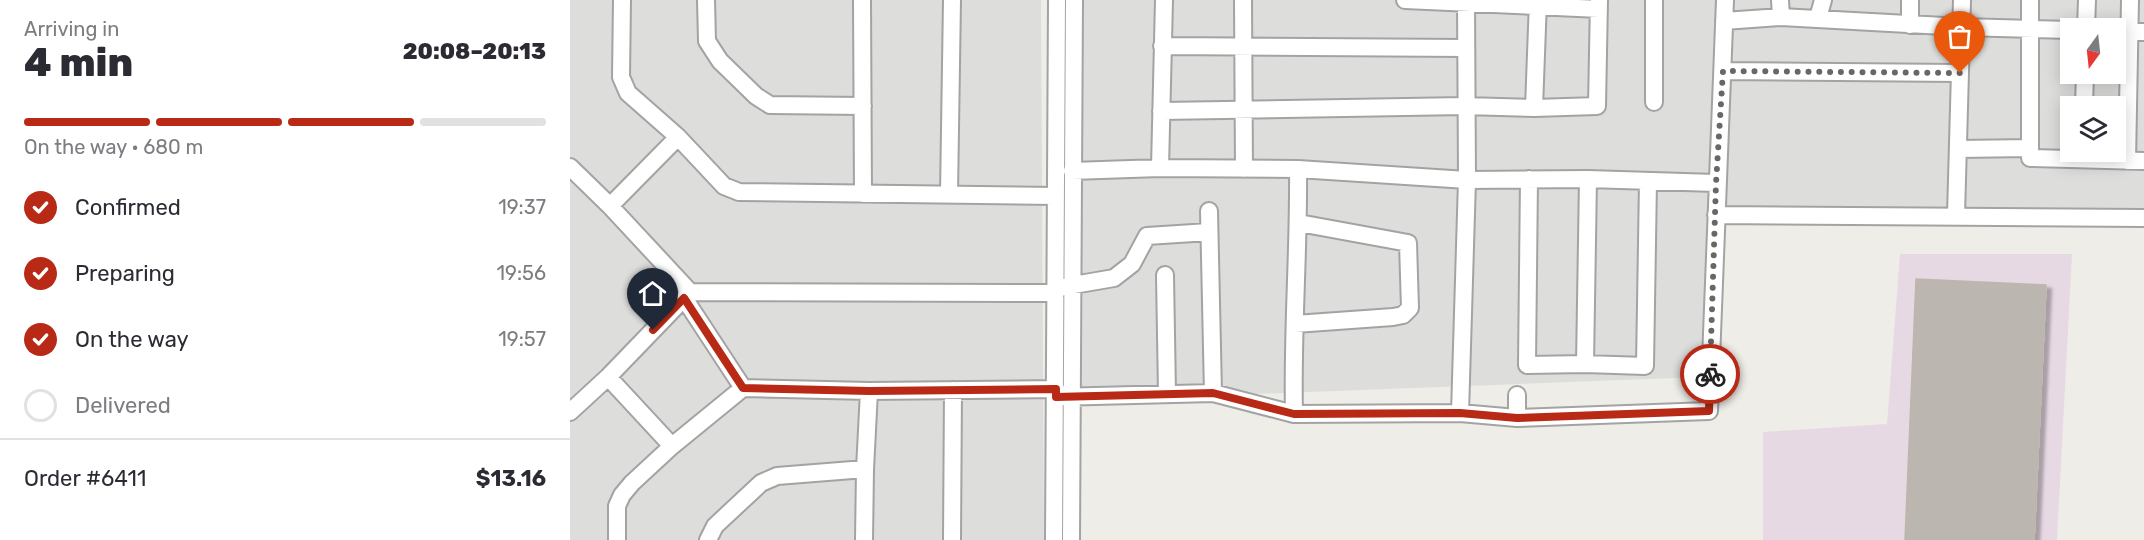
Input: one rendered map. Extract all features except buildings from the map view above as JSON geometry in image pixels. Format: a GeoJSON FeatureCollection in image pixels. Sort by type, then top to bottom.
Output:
{"type":"FeatureCollection","features":[{"type":"Feature","properties":{"kind":"street"},"geometry":{"type":"LineString","coordinates":[[622,0],[621,77],[628,93],[678,137],[724,186],[738,192],[1056,196]]}},
{"type":"Feature","properties":{"kind":"street"},"geometry":{"type":"LineString","coordinates":[[706,0],[707,41],[720,61],[756,96],[770,105],[863,106]]}},
{"type":"Feature","properties":{"kind":"street"},"geometry":{"type":"LineString","coordinates":[[862,0],[863,194]]}},
{"type":"Feature","properties":{"kind":"street"},"geometry":{"type":"LineString","coordinates":[[949,194],[952,0]]}},
{"type":"Feature","properties":{"kind":"street"},"geometry":{"type":"LineString","coordinates":[[1054,540],[1073,397],[1062,289],[1056,196],[1058,0]]}},
{"type":"Feature","properties":{"kind":"street"},"geometry":{"type":"LineString","coordinates":[[1071,540],[1056,393],[1072,171],[1074,0]]}},
{"type":"Feature","properties":{"kind":"street"},"geometry":{"type":"LineString","coordinates":[[1160,168],[1164,0]]}},
{"type":"Feature","properties":{"kind":"street"},"geometry":{"type":"LineString","coordinates":[[1243,0],[1244,169]]}},
{"type":"Feature","properties":{"kind":"street"},"geometry":{"type":"LineString","coordinates":[[1161,111],[1597,106],[1599,5],[1405,0]]}},
{"type":"Feature","properties":{"kind":"street"},"geometry":{"type":"LineString","coordinates":[[1654,0],[1654,102]]}},
{"type":"Feature","properties":{"kind":"street"},"geometry":{"type":"LineString","coordinates":[[617,540],[617,506],[622,495],[672,446],[743,388],[953,390],[1056,393],[1073,397],[1213,393],[1294,414],[1460,413],[1517,418],[1709,411],[1716,183],[1725,0]]}},
{"type":"Feature","properties":{"kind":"street"},"geometry":{"type":"LineString","coordinates":[[1780,0],[1781,17]]}},
{"type":"Feature","properties":{"kind":"street"},"geometry":{"type":"LineString","coordinates":[[1818,18],[1823,0]]}},
{"type":"Feature","properties":{"kind":"street"},"geometry":{"type":"LineString","coordinates":[[1910,0],[1910,25]]}},
{"type":"Feature","properties":{"kind":"street"},"geometry":{"type":"LineString","coordinates":[[1956,216],[1962,0]]}},
{"type":"Feature","properties":{"kind":"street"},"geometry":{"type":"LineString","coordinates":[[2030,0],[2030,158],[2060,156]]}},
{"type":"Feature","properties":{"kind":"street"},"geometry":{"type":"LineString","coordinates":[[2086,18],[2087,0]]}},
{"type":"Feature","properties":{"kind":"street"},"geometry":{"type":"LineString","coordinates":[[2130,0],[2129,32],[2136,161]]}},
{"type":"Feature","properties":{"kind":"street"},"geometry":{"type":"LineString","coordinates":[[1460,413],[1467,180],[1466,1]]}},
{"type":"Feature","properties":{"kind":"street"},"geometry":{"type":"LineString","coordinates":[[1534,108],[1538,4]]}},
{"type":"Feature","properties":{"kind":"street"},"geometry":{"type":"LineString","coordinates":[[1724,21],[1781,17],[1910,25],[2060,30]]}},
{"type":"Feature","properties":{"kind":"street"},"geometry":{"type":"LineString","coordinates":[[1162,46],[1466,48]]}},
{"type":"Feature","properties":{"kind":"street"},"geometry":{"type":"LineString","coordinates":[[1723,71],[1960,73]]}},
{"type":"Feature","properties":{"kind":"street"},"geometry":{"type":"LineString","coordinates":[[610,206],[678,137]]}},
{"type":"Feature","properties":{"kind":"street"},"geometry":{"type":"LineString","coordinates":[[1958,149],[2030,148]]}},
{"type":"Feature","properties":{"kind":"street"},"geometry":{"type":"LineString","coordinates":[[570,167],[610,206],[687,295],[743,388]]}},
{"type":"Feature","properties":{"kind":"street"},"geometry":{"type":"LineString","coordinates":[[1072,171],[1160,168],[1298,169],[1467,180],[1588,179],[1716,183]]}},
{"type":"Feature","properties":{"kind":"street"},"geometry":{"type":"LineString","coordinates":[[1294,414],[1293,359],[1299,223],[1298,169]]}},
{"type":"Feature","properties":{"kind":"street"},"geometry":{"type":"LineString","coordinates":[[1529,179],[1527,365],[1644,366],[1648,181]]}},
{"type":"Feature","properties":{"kind":"street"},"geometry":{"type":"LineString","coordinates":[[1586,364],[1588,179]]}},
{"type":"Feature","properties":{"kind":"street"},"geometry":{"type":"LineString","coordinates":[[1209,211],[1213,393]]}},
{"type":"Feature","properties":{"kind":"street"},"geometry":{"type":"LineString","coordinates":[[1716,214],[2144,218]]}},
{"type":"Feature","properties":{"kind":"street"},"geometry":{"type":"LineString","coordinates":[[1295,324],[1394,317],[1403,315],[1410,308],[1408,243],[1299,223]]}},
{"type":"Feature","properties":{"kind":"street"},"geometry":{"type":"LineString","coordinates":[[570,412],[608,377],[687,295],[1062,289],[1107,280],[1127,269],[1136,258],[1147,236],[1209,232]]}},
{"type":"Feature","properties":{"kind":"street"},"geometry":{"type":"LineString","coordinates":[[1165,274],[1167,394]]}},
{"type":"Feature","properties":{"kind":"street"},"geometry":{"type":"LineString","coordinates":[[608,377],[672,446]]}},
{"type":"Feature","properties":{"kind":"street"},"geometry":{"type":"LineString","coordinates":[[952,540],[953,390]]}},
{"type":"Feature","properties":{"kind":"street"},"geometry":{"type":"LineString","coordinates":[[864,540],[869,391]]}},
{"type":"Feature","properties":{"kind":"street"},"geometry":{"type":"LineString","coordinates":[[1517,395],[1517,418]]}},
{"type":"Feature","properties":{"kind":"street"},"geometry":{"type":"LineString","coordinates":[[708,540],[715,526],[761,483],[777,476],[865,469]]}},
{"type":"Feature","properties":{"kind":"shaded area"},"geometry":{"type":"Polygon","coordinates":[[[570,0],[1041,0],[1044,540],[570,540],[570,0]]]}},
{"type":"Feature","properties":{"kind":"shaded area"},"geometry":{"type":"Polygon","coordinates":[[[1071,0],[2144,0],[2144,210],[1711,207],[1701,377],[1072,401],[1071,0]]]}},
{"type":"Feature","properties":{"kind":"shaded area"},"geometry":{"type":"Polygon","coordinates":[[[1900,254],[2072,254],[2057,540],[1763,540],[1763,432],[1887,424],[1900,254]]]}},
{"type":"Feature","properties":{"kind":"way so far"},"geometry":{"type":"LineString","coordinates":[[1710,374],[1716,183],[1723,71],[1960,73]]}},
{"type":"Feature","properties":{"kind":"route"},"geometry":{"type":"LineString","coordinates":[[653,330],[684,298],[743,388],[869,391],[1056,389],[1056,397],[1213,393],[1294,414],[1460,413],[1517,418],[1709,411],[1710,374]]}}]}
